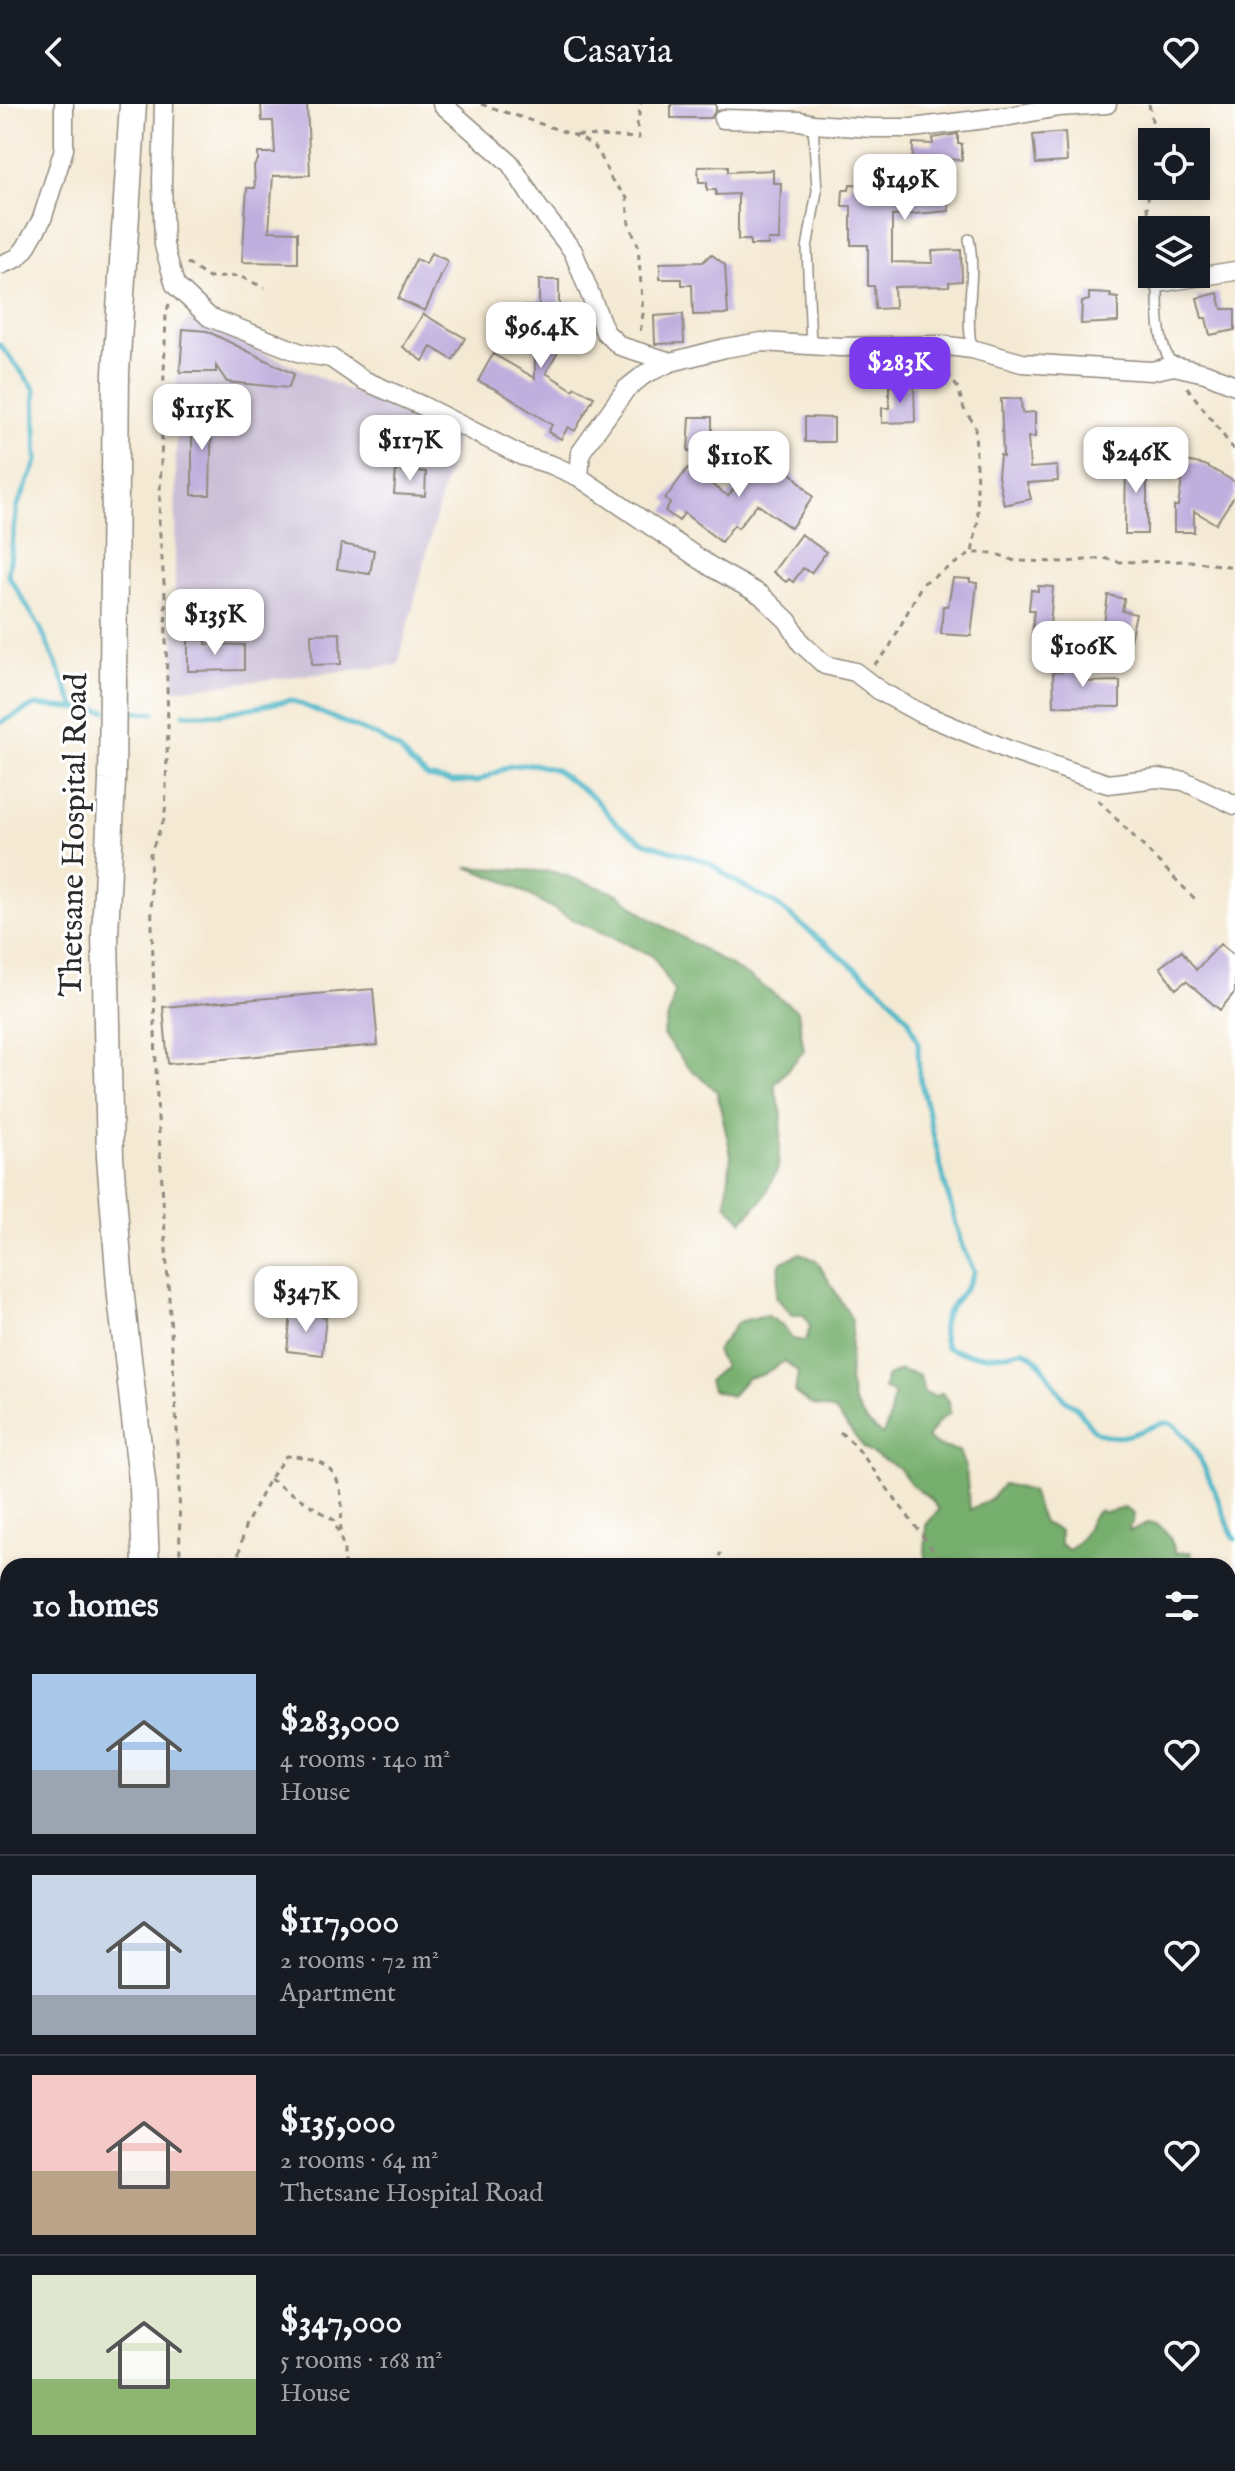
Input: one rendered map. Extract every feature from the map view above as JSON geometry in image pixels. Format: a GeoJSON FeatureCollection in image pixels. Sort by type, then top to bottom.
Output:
{"type":"FeatureCollection","features":[{"type":"Feature","properties":{"kind":"main road","name":"Thetsane Hospital Road"},"geometry":{"type":"LineString","coordinates":[[133,104],[116,373],[112,780],[105,935],[107,1091],[121,1297],[143,1489],[146,1558]]}},
{"type":"Feature","properties":{"kind":"street"},"geometry":{"type":"LineString","coordinates":[[0,265],[17,258],[42,219],[64,149],[64,104]]}},
{"type":"Feature","properties":{"kind":"street"},"geometry":{"type":"LineString","coordinates":[[164,104],[164,245],[175,285],[209,317],[301,353],[331,358],[363,380],[423,406],[522,456],[579,477],[713,568],[761,595],[788,621],[801,643],[825,665],[855,672],[880,691],[920,713],[1011,751],[1108,784],[1157,778],[1184,781],[1235,805]]}},
{"type":"Feature","properties":{"kind":"street"},"geometry":{"type":"LineString","coordinates":[[442,104],[510,163],[538,207],[573,251],[605,332],[620,346],[635,353],[671,362]]}},
{"type":"Feature","properties":{"kind":"street"},"geometry":{"type":"LineString","coordinates":[[723,119],[912,128],[1059,107],[1107,104]]}},
{"type":"Feature","properties":{"kind":"street"},"geometry":{"type":"LineString","coordinates":[[1210,275],[1235,271]]}},
{"type":"Feature","properties":{"kind":"street"},"geometry":{"type":"LineString","coordinates":[[579,477],[581,452],[626,389],[645,374],[671,362],[762,342],[840,347],[940,345],[972,349],[1022,363],[1151,371],[1174,366],[1205,373],[1235,385]]}},
{"type":"Feature","properties":{"kind":"lane"},"geometry":{"type":"LineString","coordinates":[[811,345],[807,248],[817,191],[813,124]]}},
{"type":"Feature","properties":{"kind":"lane"},"geometry":{"type":"LineString","coordinates":[[969,239],[974,263],[967,328],[972,349]]}},
{"type":"Feature","properties":{"kind":"lane"},"geometry":{"type":"LineString","coordinates":[[1158,288],[1164,354],[1174,366]]}},
{"type":"Feature","properties":{"kind":"path"},"geometry":{"type":"LineString","coordinates":[[481,104],[574,135],[591,144],[606,162],[611,179],[627,198],[629,224],[638,245],[643,314],[635,353]]}},
{"type":"Feature","properties":{"kind":"path"},"geometry":{"type":"LineString","coordinates":[[574,135],[639,138],[637,125],[641,104]]}},
{"type":"Feature","properties":{"kind":"path"},"geometry":{"type":"LineString","coordinates":[[1149,104],[1153,128]]}},
{"type":"Feature","properties":{"kind":"path"},"geometry":{"type":"LineString","coordinates":[[164,245],[209,278],[239,276],[265,288]]}},
{"type":"Feature","properties":{"kind":"path"},"geometry":{"type":"LineString","coordinates":[[175,285],[166,314],[159,523],[168,676],[165,817],[150,854],[157,1101],[179,1463],[180,1558]]}},
{"type":"Feature","properties":{"kind":"path"},"geometry":{"type":"LineString","coordinates":[[940,345],[940,367],[958,388],[964,409],[975,425],[978,520],[972,553]]}},
{"type":"Feature","properties":{"kind":"path"},"geometry":{"type":"LineString","coordinates":[[1195,399],[1235,451]]}},
{"type":"Feature","properties":{"kind":"path"},"geometry":{"type":"LineString","coordinates":[[855,672],[874,665],[888,650],[922,584],[972,553],[994,553],[1015,561],[1067,562],[1103,558],[1119,562],[1190,561],[1235,567]]}},
{"type":"Feature","properties":{"kind":"path"},"geometry":{"type":"LineString","coordinates":[[1097,799],[1195,899]]}},
{"type":"Feature","properties":{"kind":"path"},"geometry":{"type":"LineString","coordinates":[[840,1432],[855,1445],[938,1558]]}},
{"type":"Feature","properties":{"kind":"path"},"geometry":{"type":"LineString","coordinates":[[238,1558],[245,1527],[269,1479],[286,1456],[309,1456],[332,1469],[341,1489],[340,1532]]}},
{"type":"Feature","properties":{"kind":"path"},"geometry":{"type":"LineString","coordinates":[[269,1479],[334,1520],[340,1532],[344,1558]]}},
{"type":"Feature","properties":{"kind":"path"},"geometry":{"type":"LineString","coordinates":[[718,1558],[721,1553]]}},
{"type":"Feature","properties":{"kind":"shaded area"},"geometry":{"type":"Polygon","coordinates":[[[188,319],[456,438],[398,665],[174,690],[177,335],[188,319]]]}},
{"type":"Feature","properties":{"kind":"green space"},"geometry":{"type":"Polygon","coordinates":[[[467,867],[555,872],[618,894],[645,915],[753,979],[798,1011],[804,1051],[774,1085],[782,1114],[778,1168],[763,1199],[742,1221],[726,1204],[731,1155],[717,1091],[688,1067],[663,1035],[675,992],[653,956],[572,919],[504,881],[467,867]]]}},
{"type":"Feature","properties":{"kind":"green space"},"geometry":{"type":"Polygon","coordinates":[[[800,1253],[817,1261],[852,1320],[849,1381],[854,1403],[866,1421],[882,1435],[895,1394],[884,1389],[886,1377],[901,1370],[920,1376],[924,1393],[936,1396],[942,1393],[949,1401],[950,1413],[940,1420],[927,1438],[938,1446],[959,1451],[966,1470],[970,1510],[991,1499],[1003,1484],[1031,1491],[1043,1523],[1060,1531],[1060,1544],[1069,1550],[1080,1540],[1091,1519],[1100,1510],[1105,1513],[1124,1508],[1134,1514],[1130,1531],[1150,1522],[1156,1524],[1167,1533],[1176,1553],[1191,1552],[1192,1558],[925,1558],[926,1525],[939,1510],[899,1468],[865,1449],[835,1411],[810,1404],[795,1393],[798,1372],[785,1361],[762,1375],[747,1378],[731,1396],[712,1390],[709,1380],[724,1367],[716,1351],[738,1322],[766,1315],[784,1326],[792,1339],[806,1341],[810,1326],[804,1315],[792,1315],[776,1297],[780,1263],[800,1253]]]}},
{"type":"Feature","properties":{"kind":"building"},"geometry":{"type":"Polygon","coordinates":[[[307,104],[310,175],[273,176],[269,231],[298,232],[298,263],[242,262],[247,188],[255,188],[254,166],[258,153],[275,153],[273,121],[262,121],[261,105],[307,104]]]}},
{"type":"Feature","properties":{"kind":"building"},"geometry":{"type":"Polygon","coordinates":[[[671,104],[716,104],[716,110],[711,118],[671,118],[671,104]]]}},
{"type":"Feature","properties":{"kind":"building"},"geometry":{"type":"Polygon","coordinates":[[[1065,132],[1067,162],[1036,164],[1033,135],[1065,132]]]}},
{"type":"Feature","properties":{"kind":"building"},"geometry":{"type":"Polygon","coordinates":[[[958,134],[958,144],[962,144],[962,160],[948,159],[948,164],[944,164],[949,211],[892,216],[892,262],[933,263],[932,251],[961,250],[962,281],[949,282],[949,286],[894,287],[895,308],[875,309],[874,286],[868,286],[868,245],[851,245],[851,206],[842,206],[843,190],[849,190],[850,184],[912,186],[913,143],[933,144],[933,138],[958,134]]]}},
{"type":"Feature","properties":{"kind":"building"},"geometry":{"type":"Polygon","coordinates":[[[728,166],[728,172],[773,170],[773,183],[781,183],[779,240],[768,240],[768,245],[750,245],[750,240],[738,240],[738,194],[716,195],[716,190],[707,190],[707,182],[699,182],[698,167],[728,166]]]}},
{"type":"Feature","properties":{"kind":"building"},"geometry":{"type":"Polygon","coordinates":[[[431,253],[448,261],[425,311],[398,299],[416,259],[426,264],[431,253]]]}},
{"type":"Feature","properties":{"kind":"building"},"geometry":{"type":"Polygon","coordinates":[[[711,254],[725,265],[728,314],[693,315],[692,285],[682,285],[682,279],[660,279],[660,263],[703,262],[711,254]]]}},
{"type":"Feature","properties":{"kind":"building"},"geometry":{"type":"Polygon","coordinates":[[[539,280],[559,280],[559,350],[546,373],[573,390],[575,387],[594,397],[575,431],[568,427],[561,439],[548,432],[552,425],[478,381],[493,354],[535,378],[535,336],[532,336],[532,328],[524,328],[524,306],[539,306],[539,280]]]}},
{"type":"Feature","properties":{"kind":"building"},"geometry":{"type":"Polygon","coordinates":[[[1089,293],[1111,294],[1110,297],[1118,298],[1118,322],[1081,324],[1082,302],[1089,300],[1089,293]]]}},
{"type":"Feature","properties":{"kind":"building"},"geometry":{"type":"Polygon","coordinates":[[[1218,293],[1222,309],[1235,309],[1235,330],[1210,335],[1197,298],[1218,293]]]}},
{"type":"Feature","properties":{"kind":"building"},"geometry":{"type":"Polygon","coordinates":[[[423,314],[465,338],[453,360],[431,347],[423,361],[403,347],[423,314]]]}},
{"type":"Feature","properties":{"kind":"building"},"geometry":{"type":"Polygon","coordinates":[[[683,314],[684,343],[655,344],[654,316],[683,314]]]}},
{"type":"Feature","properties":{"kind":"building"},"geometry":{"type":"Polygon","coordinates":[[[183,329],[207,331],[294,374],[288,388],[227,382],[216,366],[216,372],[180,372],[183,329]]]}},
{"type":"Feature","properties":{"kind":"building"},"geometry":{"type":"Polygon","coordinates":[[[914,385],[915,422],[882,423],[882,408],[889,408],[889,386],[914,385]]]}},
{"type":"Feature","properties":{"kind":"building"},"geometry":{"type":"Polygon","coordinates":[[[1001,399],[1021,399],[1022,413],[1035,412],[1035,437],[1028,437],[1030,468],[1057,466],[1058,481],[1027,483],[1031,499],[1004,505],[998,476],[1000,455],[1003,456],[1001,399]]]}},
{"type":"Feature","properties":{"kind":"building"},"geometry":{"type":"Polygon","coordinates":[[[198,408],[212,408],[210,495],[192,495],[192,415],[198,415],[198,408]]]}},
{"type":"Feature","properties":{"kind":"building"},"geometry":{"type":"Polygon","coordinates":[[[690,417],[712,417],[712,450],[688,451],[690,417]]]}},
{"type":"Feature","properties":{"kind":"building"},"geometry":{"type":"Polygon","coordinates":[[[805,417],[834,418],[834,442],[805,442],[805,417]]]}},
{"type":"Feature","properties":{"kind":"building"},"geometry":{"type":"Polygon","coordinates":[[[1126,455],[1147,455],[1147,534],[1125,534],[1126,455]]]}},
{"type":"Feature","properties":{"kind":"building"},"geometry":{"type":"Polygon","coordinates":[[[777,457],[813,497],[791,528],[757,504],[738,528],[734,525],[721,542],[684,513],[679,521],[665,511],[670,503],[665,499],[688,468],[728,496],[745,476],[749,479],[777,457]]]}},
{"type":"Feature","properties":{"kind":"building"},"geometry":{"type":"Polygon","coordinates":[[[1185,461],[1205,465],[1235,482],[1235,495],[1216,524],[1194,511],[1194,532],[1174,532],[1174,506],[1178,506],[1185,461]]]}},
{"type":"Feature","properties":{"kind":"building"},"geometry":{"type":"Polygon","coordinates":[[[396,470],[426,472],[425,496],[394,494],[396,470]]]}},
{"type":"Feature","properties":{"kind":"building"},"geometry":{"type":"Polygon","coordinates":[[[801,534],[826,552],[811,573],[803,568],[793,582],[789,579],[786,582],[773,572],[801,534]]]}},
{"type":"Feature","properties":{"kind":"building"},"geometry":{"type":"Polygon","coordinates":[[[341,544],[374,550],[370,574],[337,569],[341,544]]]}},
{"type":"Feature","properties":{"kind":"building"},"geometry":{"type":"Polygon","coordinates":[[[953,578],[970,579],[970,582],[977,583],[971,636],[941,634],[943,606],[948,606],[953,578]]]}},
{"type":"Feature","properties":{"kind":"building"},"geometry":{"type":"Polygon","coordinates":[[[1038,586],[1053,587],[1049,639],[1032,638],[1034,610],[1029,610],[1031,590],[1038,591],[1038,586]]]}},
{"type":"Feature","properties":{"kind":"building"},"geometry":{"type":"Polygon","coordinates":[[[1108,595],[1124,599],[1122,611],[1136,614],[1129,644],[1102,638],[1108,595]]]}},
{"type":"Feature","properties":{"kind":"building"},"geometry":{"type":"Polygon","coordinates":[[[340,633],[341,664],[312,665],[311,634],[340,633]]]}},
{"type":"Feature","properties":{"kind":"building"},"geometry":{"type":"Polygon","coordinates":[[[188,640],[244,645],[244,670],[188,671],[188,640]]]}},
{"type":"Feature","properties":{"kind":"building"},"geometry":{"type":"Polygon","coordinates":[[[1062,662],[1081,662],[1081,682],[1120,681],[1120,707],[1054,706],[1053,672],[1062,672],[1062,662]]]}},
{"type":"Feature","properties":{"kind":"building"},"geometry":{"type":"Polygon","coordinates":[[[1220,944],[1235,956],[1235,992],[1220,1010],[1186,981],[1176,989],[1160,967],[1182,951],[1196,970],[1220,944]]]}},
{"type":"Feature","properties":{"kind":"building"},"geometry":{"type":"Polygon","coordinates":[[[373,989],[378,1045],[168,1064],[163,1007],[373,989]]]}},
{"type":"Feature","properties":{"kind":"building"},"geometry":{"type":"Polygon","coordinates":[[[291,1313],[326,1317],[322,1355],[287,1351],[291,1313]]]}},
{"type":"Feature","properties":{"kind":"waterway"},"geometry":{"type":"LineString","coordinates":[[0,345],[35,389],[37,462],[17,507],[8,575],[40,627],[76,709]]}},
{"type":"Feature","properties":{"kind":"waterway"},"geometry":{"type":"LineString","coordinates":[[184,714],[220,714],[291,700],[379,737],[401,751],[410,763],[428,777],[452,782],[478,781],[510,766],[533,764],[556,770],[593,797],[617,824],[644,842],[708,862],[739,884],[776,904],[886,993],[909,1020],[918,1043],[919,1074],[946,1188],[962,1246],[974,1271],[943,1322],[946,1347],[975,1355],[1030,1353],[1064,1399],[1080,1411],[1093,1429],[1108,1436],[1131,1435],[1161,1424],[1175,1426],[1203,1464],[1235,1539]]}},
{"type":"Feature","properties":{"kind":"waterway"},"geometry":{"type":"LineString","coordinates":[[0,723],[35,705],[106,711]]}},
{"type":"Feature","properties":{"kind":"waterway"},"geometry":{"type":"LineString","coordinates":[[120,711],[154,713]]}}]}
